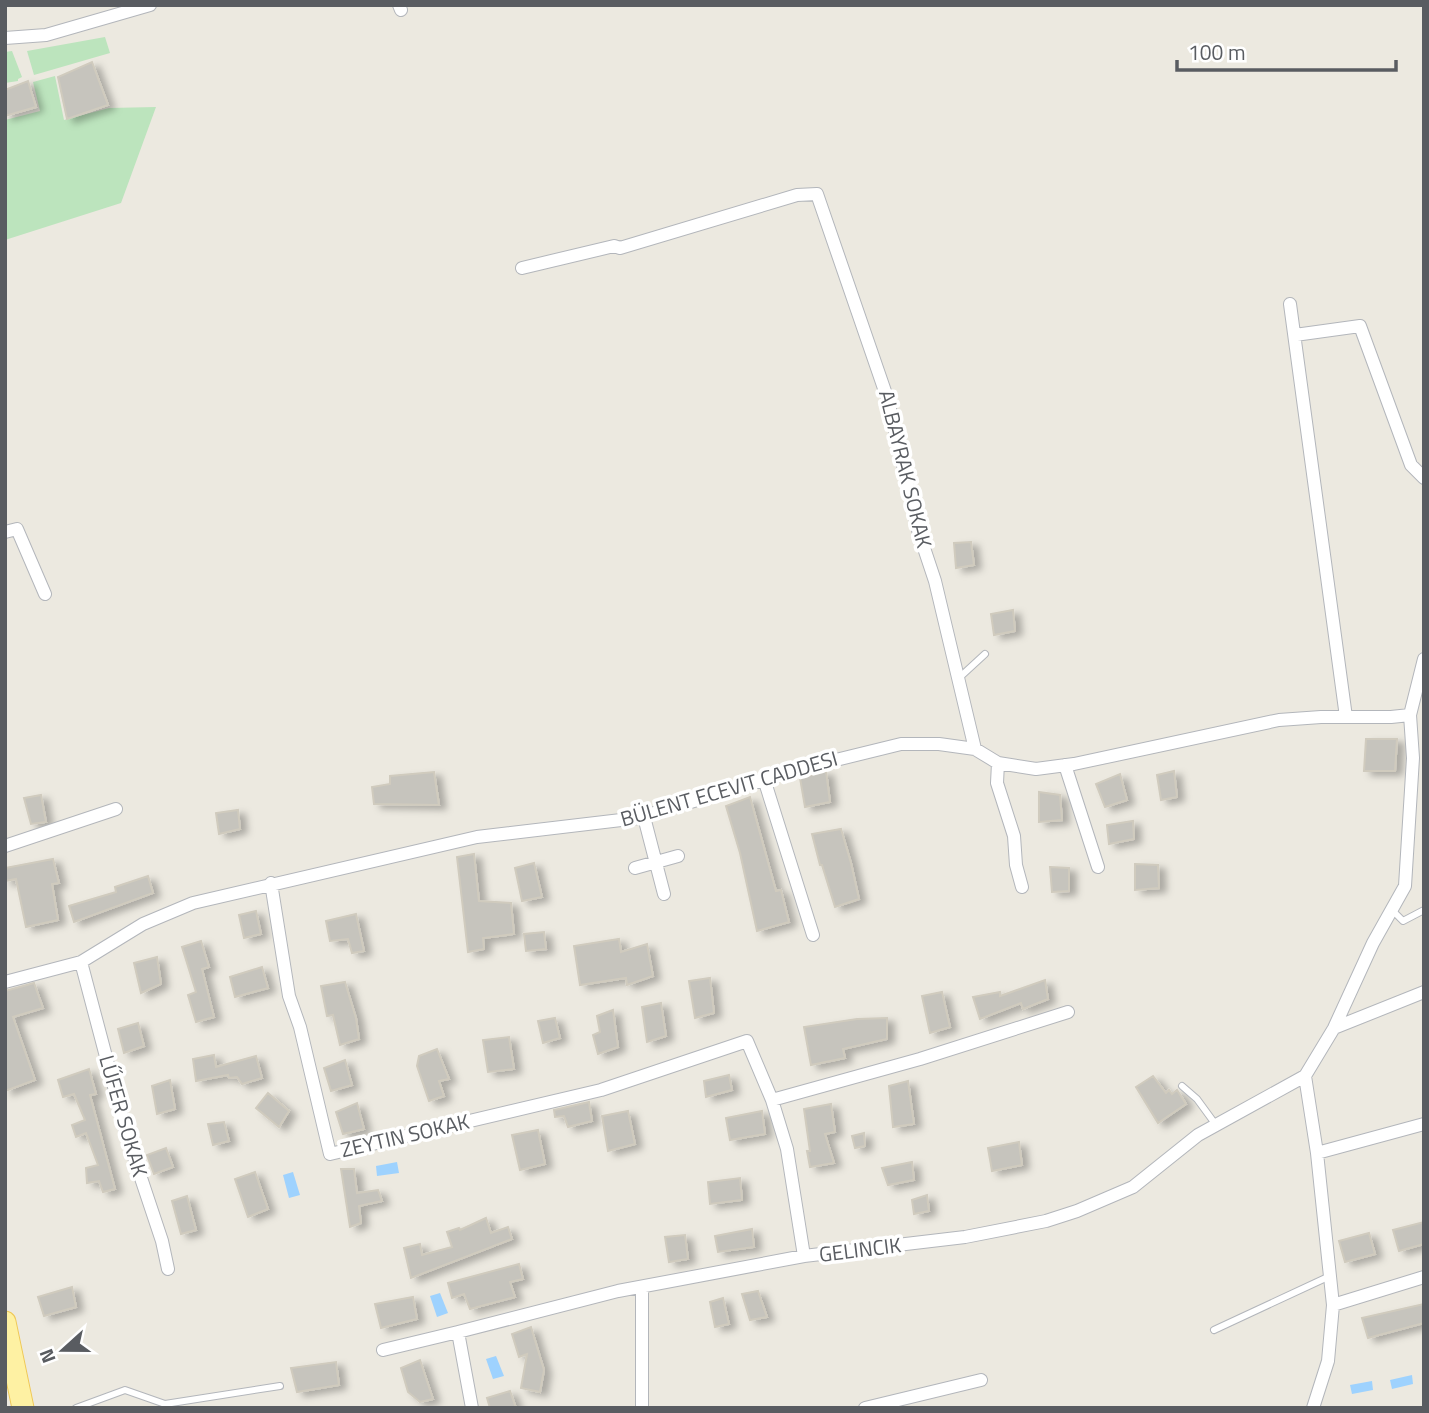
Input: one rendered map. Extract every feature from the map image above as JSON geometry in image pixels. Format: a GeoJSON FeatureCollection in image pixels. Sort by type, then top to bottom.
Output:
{"type":"FeatureCollection","features":[{"type":"Feature","properties":{"kind":"main road"},"geometry":{"type":"LineString","coordinates":[[5,1322],[23,1408]]}},
{"type":"Feature","properties":{"kind":"street"},"geometry":{"type":"LineString","coordinates":[[5,38],[46,35],[122,9],[150,5]]}},
{"type":"Feature","properties":{"kind":"street","name":"ALBAYRAK SOKAK"},"geometry":{"type":"LineString","coordinates":[[522,268],[614,246],[620,248],[797,195],[817,194],[888,400],[918,530],[935,581],[975,749]]}},
{"type":"Feature","properties":{"kind":"street"},"geometry":{"type":"LineString","coordinates":[[1290,304],[1346,717]]}},
{"type":"Feature","properties":{"kind":"street"},"geometry":{"type":"LineString","coordinates":[[1295,335],[1360,326],[1410,465],[1424,478]]}},
{"type":"Feature","properties":{"kind":"street"},"geometry":{"type":"LineString","coordinates":[[5,532],[17,529],[45,594]]}},
{"type":"Feature","properties":{"kind":"street"},"geometry":{"type":"LineString","coordinates":[[1312,1408],[1328,1360],[1332,1305],[1317,1153],[1305,1076],[1334,1028],[1373,943],[1405,886],[1413,758],[1410,715],[1424,659]]}},
{"type":"Feature","properties":{"kind":"street","name":"BÜLENT ECEVIT CADDESI"},"geometry":{"type":"LineString","coordinates":[[5,982],[81,962],[143,924],[193,903],[477,837],[643,817],[838,758],[901,744],[939,744],[975,749],[998,764],[1036,769],[1279,720],[1410,715]]}},
{"type":"Feature","properties":{"kind":"street"},"geometry":{"type":"LineString","coordinates":[[998,764],[997,783],[1014,836],[1016,866],[1022,887]]}},
{"type":"Feature","properties":{"kind":"street"},"geometry":{"type":"LineString","coordinates":[[1065,765],[1098,867]]}},
{"type":"Feature","properties":{"kind":"street"},"geometry":{"type":"LineString","coordinates":[[764,779],[813,935]]}},
{"type":"Feature","properties":{"kind":"street"},"geometry":{"type":"LineString","coordinates":[[5,846],[116,809]]}},
{"type":"Feature","properties":{"kind":"street"},"geometry":{"type":"LineString","coordinates":[[643,817],[664,894]]}},
{"type":"Feature","properties":{"kind":"street"},"geometry":{"type":"LineString","coordinates":[[635,868],[678,856]]}},
{"type":"Feature","properties":{"kind":"street","name":"ZEYTIN SOKAK"},"geometry":{"type":"LineString","coordinates":[[271,883],[289,996],[300,1027],[330,1154],[601,1090],[747,1041],[772,1100]]}},
{"type":"Feature","properties":{"kind":"street","name":"LŰFER SOKAK"},"geometry":{"type":"LineString","coordinates":[[81,962],[127,1136],[162,1241],[168,1269]]}},
{"type":"Feature","properties":{"kind":"street"},"geometry":{"type":"LineString","coordinates":[[1334,1028],[1424,992]]}},
{"type":"Feature","properties":{"kind":"street"},"geometry":{"type":"LineString","coordinates":[[804,1256],[787,1149],[772,1100],[920,1059],[1068,1013]]}},
{"type":"Feature","properties":{"kind":"street","name":"GELINCIK"},"geometry":{"type":"LineString","coordinates":[[383,1350],[538,1313],[583,1299],[804,1256],[965,1237],[1046,1221],[1133,1187],[1188,1143],[1305,1076]]}},
{"type":"Feature","properties":{"kind":"street"},"geometry":{"type":"LineString","coordinates":[[1317,1153],[1424,1124]]}},
{"type":"Feature","properties":{"kind":"street"},"geometry":{"type":"LineString","coordinates":[[1332,1305],[1424,1277]]}},
{"type":"Feature","properties":{"kind":"street"},"geometry":{"type":"LineString","coordinates":[[642,1288],[642,1408]]}},
{"type":"Feature","properties":{"kind":"street"},"geometry":{"type":"LineString","coordinates":[[458,1332],[472,1408]]}},
{"type":"Feature","properties":{"kind":"street"},"geometry":{"type":"LineString","coordinates":[[865,1408],[981,1380]]}},
{"type":"Feature","properties":{"kind":"lane"},"geometry":{"type":"LineString","coordinates":[[958,679],[985,654]]}},
{"type":"Feature","properties":{"kind":"lane"},"geometry":{"type":"LineString","coordinates":[[1392,911],[1403,921],[1424,910]]}},
{"type":"Feature","properties":{"kind":"lane"},"geometry":{"type":"LineString","coordinates":[[1182,1086],[1197,1099],[1216,1125]]}},
{"type":"Feature","properties":{"kind":"lane"},"geometry":{"type":"LineString","coordinates":[[1214,1330],[1330,1276]]}},
{"type":"Feature","properties":{"kind":"lane"},"geometry":{"type":"LineString","coordinates":[[76,1408],[125,1390],[165,1404],[280,1386]]}},
{"type":"Feature","properties":{"kind":"green space"},"geometry":{"type":"Polygon","coordinates":[[[105,37],[110,53],[34,75],[27,51],[105,37]]]}},
{"type":"Feature","properties":{"kind":"green space"},"geometry":{"type":"Polygon","coordinates":[[[12,51],[22,77],[18,81],[5,83],[5,52],[12,51]]]}},
{"type":"Feature","properties":{"kind":"green space"},"geometry":{"type":"Polygon","coordinates":[[[55,76],[64,120],[109,108],[156,107],[121,203],[5,240],[5,120],[40,111],[33,82],[55,76]]]}},
{"type":"Feature","properties":{"kind":"water"},"geometry":{"type":"Polygon","coordinates":[[[397,1162],[399,1173],[377,1176],[376,1166],[397,1162]]]}},
{"type":"Feature","properties":{"kind":"water"},"geometry":{"type":"Polygon","coordinates":[[[293,1172],[300,1195],[289,1198],[283,1175],[293,1172]]]}},
{"type":"Feature","properties":{"kind":"water"},"geometry":{"type":"Polygon","coordinates":[[[440,1293],[448,1313],[437,1317],[430,1296],[440,1293]]]}},
{"type":"Feature","properties":{"kind":"water"},"geometry":{"type":"Polygon","coordinates":[[[496,1356],[504,1376],[493,1379],[486,1359],[496,1356]]]}},
{"type":"Feature","properties":{"kind":"water"},"geometry":{"type":"Polygon","coordinates":[[[1412,1375],[1413,1384],[1392,1389],[1390,1380],[1412,1375]]]}},
{"type":"Feature","properties":{"kind":"water"},"geometry":{"type":"Polygon","coordinates":[[[1372,1381],[1373,1390],[1352,1394],[1350,1385],[1372,1381]]]}},
{"type":"Feature","properties":{"kind":"building"},"geometry":{"type":"Polygon","coordinates":[[[92,62],[108,105],[67,119],[58,77],[92,62]]]}},
{"type":"Feature","properties":{"kind":"building"},"geometry":{"type":"Polygon","coordinates":[[[28,81],[36,107],[5,116],[5,90],[28,81]]]}},
{"type":"Feature","properties":{"kind":"building"},"geometry":{"type":"Polygon","coordinates":[[[971,542],[974,565],[956,568],[954,543],[971,542]]]}},
{"type":"Feature","properties":{"kind":"building"},"geometry":{"type":"Polygon","coordinates":[[[1013,610],[1015,631],[994,635],[991,614],[1013,610]]]}},
{"type":"Feature","properties":{"kind":"building"},"geometry":{"type":"Polygon","coordinates":[[[1366,739],[1397,739],[1395,771],[1364,771],[1366,739]]]}},
{"type":"Feature","properties":{"kind":"building"},"geometry":{"type":"Polygon","coordinates":[[[826,771],[830,802],[805,807],[800,778],[826,771]]]}},
{"type":"Feature","properties":{"kind":"building"},"geometry":{"type":"Polygon","coordinates":[[[1174,771],[1177,797],[1161,800],[1157,775],[1174,771]]]}},
{"type":"Feature","properties":{"kind":"building"},"geometry":{"type":"Polygon","coordinates":[[[434,772],[439,805],[374,804],[372,787],[390,784],[390,776],[434,772]]]}},
{"type":"Feature","properties":{"kind":"building"},"geometry":{"type":"Polygon","coordinates":[[[1120,774],[1127,800],[1105,807],[1096,784],[1120,774]]]}},
{"type":"Feature","properties":{"kind":"building"},"geometry":{"type":"Polygon","coordinates":[[[1039,792],[1060,795],[1062,820],[1039,822],[1039,792]]]}},
{"type":"Feature","properties":{"kind":"building"},"geometry":{"type":"Polygon","coordinates":[[[41,795],[46,822],[31,824],[24,798],[41,795]]]}},
{"type":"Feature","properties":{"kind":"building"},"geometry":{"type":"Polygon","coordinates":[[[750,797],[776,891],[781,890],[789,922],[757,931],[740,853],[726,806],[750,797]]]}},
{"type":"Feature","properties":{"kind":"building"},"geometry":{"type":"Polygon","coordinates":[[[238,810],[240,829],[219,834],[216,813],[238,810]]]}},
{"type":"Feature","properties":{"kind":"building"},"geometry":{"type":"Polygon","coordinates":[[[1133,821],[1134,839],[1109,844],[1107,825],[1133,821]]]}},
{"type":"Feature","properties":{"kind":"building"},"geometry":{"type":"Polygon","coordinates":[[[841,829],[859,899],[835,907],[812,834],[841,829]]]}},
{"type":"Feature","properties":{"kind":"building"},"geometry":{"type":"Polygon","coordinates":[[[474,854],[479,901],[511,903],[514,934],[483,938],[484,949],[468,952],[457,857],[474,854]]]}},
{"type":"Feature","properties":{"kind":"building"},"geometry":{"type":"Polygon","coordinates":[[[53,859],[59,883],[52,884],[58,920],[26,927],[16,879],[5,881],[5,868],[53,859]]]}},
{"type":"Feature","properties":{"kind":"building"},"geometry":{"type":"Polygon","coordinates":[[[534,863],[542,897],[522,901],[515,868],[534,863]]]}},
{"type":"Feature","properties":{"kind":"building"},"geometry":{"type":"Polygon","coordinates":[[[1135,864],[1158,865],[1159,888],[1135,890],[1135,864]]]}},
{"type":"Feature","properties":{"kind":"building"},"geometry":{"type":"Polygon","coordinates":[[[1050,867],[1069,868],[1069,891],[1052,892],[1050,867]]]}},
{"type":"Feature","properties":{"kind":"building"},"geometry":{"type":"Polygon","coordinates":[[[148,876],[153,893],[74,922],[69,906],[116,892],[115,887],[148,876]]]}},
{"type":"Feature","properties":{"kind":"building"},"geometry":{"type":"Polygon","coordinates":[[[256,911],[261,934],[244,938],[239,915],[256,911]]]}},
{"type":"Feature","properties":{"kind":"building"},"geometry":{"type":"Polygon","coordinates":[[[356,914],[364,951],[352,953],[348,939],[330,941],[326,921],[356,914]]]}},
{"type":"Feature","properties":{"kind":"building"},"geometry":{"type":"Polygon","coordinates":[[[544,932],[546,949],[526,951],[524,934],[544,932]]]}},
{"type":"Feature","properties":{"kind":"building"},"geometry":{"type":"Polygon","coordinates":[[[619,939],[621,952],[647,944],[653,976],[627,985],[626,978],[580,985],[574,946],[619,939]]]}},
{"type":"Feature","properties":{"kind":"building"},"geometry":{"type":"Polygon","coordinates":[[[201,941],[209,967],[202,969],[214,1017],[196,1022],[188,995],[196,992],[182,947],[201,941]]]}},
{"type":"Feature","properties":{"kind":"building"},"geometry":{"type":"Polygon","coordinates":[[[157,957],[161,984],[141,993],[134,963],[157,957]]]}},
{"type":"Feature","properties":{"kind":"building"},"geometry":{"type":"Polygon","coordinates":[[[262,967],[268,988],[235,997],[230,977],[262,967]]]}},
{"type":"Feature","properties":{"kind":"building"},"geometry":{"type":"Polygon","coordinates":[[[710,978],[714,1013],[695,1018],[689,981],[710,978]]]}},
{"type":"Feature","properties":{"kind":"building"},"geometry":{"type":"Polygon","coordinates":[[[1045,980],[1048,999],[1023,1009],[1021,1003],[980,1019],[973,997],[1000,992],[1000,996],[1045,980]]]}},
{"type":"Feature","properties":{"kind":"building"},"geometry":{"type":"Polygon","coordinates":[[[345,982],[359,1039],[340,1045],[333,1015],[327,1016],[321,986],[345,982]]]}},
{"type":"Feature","properties":{"kind":"building"},"geometry":{"type":"Polygon","coordinates":[[[34,983],[43,1008],[13,1017],[35,1080],[5,1091],[5,991],[34,983]]]}},
{"type":"Feature","properties":{"kind":"building"},"geometry":{"type":"Polygon","coordinates":[[[942,992],[950,1027],[930,1033],[922,996],[942,992]]]}},
{"type":"Feature","properties":{"kind":"building"},"geometry":{"type":"Polygon","coordinates":[[[661,1003],[666,1036],[647,1042],[642,1007],[661,1003]]]}},
{"type":"Feature","properties":{"kind":"building"},"geometry":{"type":"Polygon","coordinates":[[[613,1010],[618,1047],[598,1054],[593,1035],[600,1032],[597,1016],[613,1010]]]}},
{"type":"Feature","properties":{"kind":"building"},"geometry":{"type":"Polygon","coordinates":[[[555,1018],[560,1038],[543,1043],[538,1021],[555,1018]]]}},
{"type":"Feature","properties":{"kind":"building"},"geometry":{"type":"Polygon","coordinates":[[[887,1018],[887,1039],[843,1049],[845,1058],[811,1065],[804,1027],[857,1019],[887,1018]]]}},
{"type":"Feature","properties":{"kind":"building"},"geometry":{"type":"Polygon","coordinates":[[[138,1023],[144,1046],[124,1053],[118,1029],[138,1023]]]}},
{"type":"Feature","properties":{"kind":"building"},"geometry":{"type":"Polygon","coordinates":[[[509,1037],[514,1069],[488,1072],[483,1040],[509,1037]]]}},
{"type":"Feature","properties":{"kind":"building"},"geometry":{"type":"Polygon","coordinates":[[[437,1049],[449,1079],[439,1081],[444,1096],[429,1101],[417,1066],[419,1056],[437,1049]]]}},
{"type":"Feature","properties":{"kind":"building"},"geometry":{"type":"Polygon","coordinates":[[[214,1055],[216,1067],[256,1056],[262,1078],[242,1084],[237,1077],[229,1078],[228,1075],[196,1081],[193,1059],[214,1055]]]}},
{"type":"Feature","properties":{"kind":"building"},"geometry":{"type":"Polygon","coordinates":[[[345,1060],[352,1085],[331,1091],[324,1068],[345,1060]]]}},
{"type":"Feature","properties":{"kind":"building"},"geometry":{"type":"Polygon","coordinates":[[[89,1069],[96,1094],[90,1095],[115,1189],[103,1192],[99,1181],[87,1183],[86,1168],[98,1165],[86,1133],[76,1137],[72,1125],[85,1120],[74,1094],[63,1097],[58,1080],[89,1069]]]}},
{"type":"Feature","properties":{"kind":"building"},"geometry":{"type":"Polygon","coordinates":[[[729,1075],[732,1090],[706,1097],[704,1081],[729,1075]]]}},
{"type":"Feature","properties":{"kind":"building"},"geometry":{"type":"Polygon","coordinates":[[[1153,1076],[1166,1093],[1169,1090],[1172,1094],[1177,1090],[1186,1104],[1158,1123],[1136,1087],[1153,1076]]]}},
{"type":"Feature","properties":{"kind":"building"},"geometry":{"type":"Polygon","coordinates":[[[170,1080],[175,1109],[157,1114],[152,1086],[170,1080]]]}},
{"type":"Feature","properties":{"kind":"building"},"geometry":{"type":"Polygon","coordinates":[[[908,1081],[914,1124],[893,1127],[889,1086],[908,1081]]]}},
{"type":"Feature","properties":{"kind":"building"},"geometry":{"type":"Polygon","coordinates":[[[268,1093],[289,1111],[279,1127],[256,1108],[268,1093]]]}},
{"type":"Feature","properties":{"kind":"building"},"geometry":{"type":"Polygon","coordinates":[[[589,1102],[592,1121],[568,1127],[564,1116],[555,1117],[554,1110],[589,1102]]]}},
{"type":"Feature","properties":{"kind":"building"},"geometry":{"type":"Polygon","coordinates":[[[357,1103],[364,1129],[343,1134],[336,1112],[357,1103]]]}},
{"type":"Feature","properties":{"kind":"building"},"geometry":{"type":"Polygon","coordinates":[[[831,1104],[835,1132],[825,1134],[834,1163],[810,1167],[804,1109],[831,1104]]]}},
{"type":"Feature","properties":{"kind":"building"},"geometry":{"type":"Polygon","coordinates":[[[628,1111],[635,1144],[608,1151],[602,1116],[628,1111]]]}},
{"type":"Feature","properties":{"kind":"building"},"geometry":{"type":"Polygon","coordinates":[[[762,1111],[765,1134],[730,1140],[726,1118],[762,1111]]]}},
{"type":"Feature","properties":{"kind":"building"},"geometry":{"type":"Polygon","coordinates":[[[224,1122],[229,1141],[213,1145],[208,1124],[224,1122]]]}},
{"type":"Feature","properties":{"kind":"building"},"geometry":{"type":"Polygon","coordinates":[[[538,1130],[545,1164],[520,1170],[512,1135],[538,1130]]]}},
{"type":"Feature","properties":{"kind":"building"},"geometry":{"type":"Polygon","coordinates":[[[864,1133],[865,1146],[855,1148],[852,1136],[864,1133]]]}},
{"type":"Feature","properties":{"kind":"building"},"geometry":{"type":"Polygon","coordinates":[[[1019,1142],[1022,1165],[992,1171],[988,1148],[1019,1142]]]}},
{"type":"Feature","properties":{"kind":"building"},"geometry":{"type":"Polygon","coordinates":[[[166,1148],[173,1167],[154,1174],[147,1155],[166,1148]]]}},
{"type":"Feature","properties":{"kind":"building"},"geometry":{"type":"Polygon","coordinates":[[[912,1162],[914,1180],[888,1185],[882,1168],[912,1162]]]}},
{"type":"Feature","properties":{"kind":"building"},"geometry":{"type":"Polygon","coordinates":[[[341,1169],[354,1169],[357,1193],[378,1190],[382,1201],[359,1206],[361,1223],[350,1227],[341,1169]]]}},
{"type":"Feature","properties":{"kind":"building"},"geometry":{"type":"Polygon","coordinates":[[[255,1172],[268,1209],[248,1217],[235,1179],[255,1172]]]}},
{"type":"Feature","properties":{"kind":"building"},"geometry":{"type":"Polygon","coordinates":[[[740,1178],[742,1200],[710,1204],[708,1182],[740,1178]]]}},
{"type":"Feature","properties":{"kind":"building"},"geometry":{"type":"Polygon","coordinates":[[[927,1195],[929,1211],[914,1214],[912,1200],[927,1195]]]}},
{"type":"Feature","properties":{"kind":"building"},"geometry":{"type":"Polygon","coordinates":[[[187,1196],[196,1230],[181,1234],[172,1201],[187,1196]]]}},
{"type":"Feature","properties":{"kind":"building"},"geometry":{"type":"Polygon","coordinates":[[[486,1218],[491,1233],[508,1227],[512,1239],[411,1278],[404,1248],[420,1244],[422,1255],[452,1247],[447,1232],[459,1228],[460,1230],[486,1218]]]}},
{"type":"Feature","properties":{"kind":"building"},"geometry":{"type":"Polygon","coordinates":[[[1424,1222],[1424,1244],[1399,1251],[1393,1230],[1424,1222]]]}},
{"type":"Feature","properties":{"kind":"building"},"geometry":{"type":"Polygon","coordinates":[[[752,1229],[754,1247],[718,1252],[715,1236],[752,1229]]]}},
{"type":"Feature","properties":{"kind":"building"},"geometry":{"type":"Polygon","coordinates":[[[1369,1233],[1375,1254],[1345,1262],[1339,1241],[1369,1233]]]}},
{"type":"Feature","properties":{"kind":"building"},"geometry":{"type":"Polygon","coordinates":[[[685,1235],[688,1259],[669,1262],[665,1237],[685,1235]]]}},
{"type":"Feature","properties":{"kind":"building"},"geometry":{"type":"Polygon","coordinates":[[[519,1264],[523,1279],[510,1282],[515,1297],[470,1309],[464,1294],[452,1298],[448,1283],[519,1264]]]}},
{"type":"Feature","properties":{"kind":"building"},"geometry":{"type":"Polygon","coordinates":[[[72,1287],[76,1307],[44,1316],[38,1297],[72,1287]]]}},
{"type":"Feature","properties":{"kind":"building"},"geometry":{"type":"Polygon","coordinates":[[[758,1291],[767,1317],[750,1320],[742,1294],[758,1291]]]}},
{"type":"Feature","properties":{"kind":"building"},"geometry":{"type":"Polygon","coordinates":[[[413,1297],[417,1319],[381,1328],[375,1304],[413,1297]]]}},
{"type":"Feature","properties":{"kind":"building"},"geometry":{"type":"Polygon","coordinates":[[[723,1298],[729,1324],[715,1327],[710,1302],[723,1298]]]}},
{"type":"Feature","properties":{"kind":"building"},"geometry":{"type":"Polygon","coordinates":[[[1424,1304],[1424,1323],[1368,1338],[1362,1318],[1424,1304]]]}},
{"type":"Feature","properties":{"kind":"building"},"geometry":{"type":"Polygon","coordinates":[[[531,1327],[544,1370],[540,1392],[521,1388],[527,1354],[519,1357],[512,1334],[531,1327]]]}},
{"type":"Feature","properties":{"kind":"building"},"geometry":{"type":"Polygon","coordinates":[[[420,1360],[433,1399],[420,1402],[408,1392],[401,1368],[420,1360]]]}},
{"type":"Feature","properties":{"kind":"building"},"geometry":{"type":"Polygon","coordinates":[[[336,1362],[339,1385],[297,1392],[291,1368],[336,1362]]]}},
{"type":"Feature","properties":{"kind":"building"},"geometry":{"type":"Polygon","coordinates":[[[510,1391],[516,1408],[490,1408],[487,1398],[510,1391]]]}}]}
